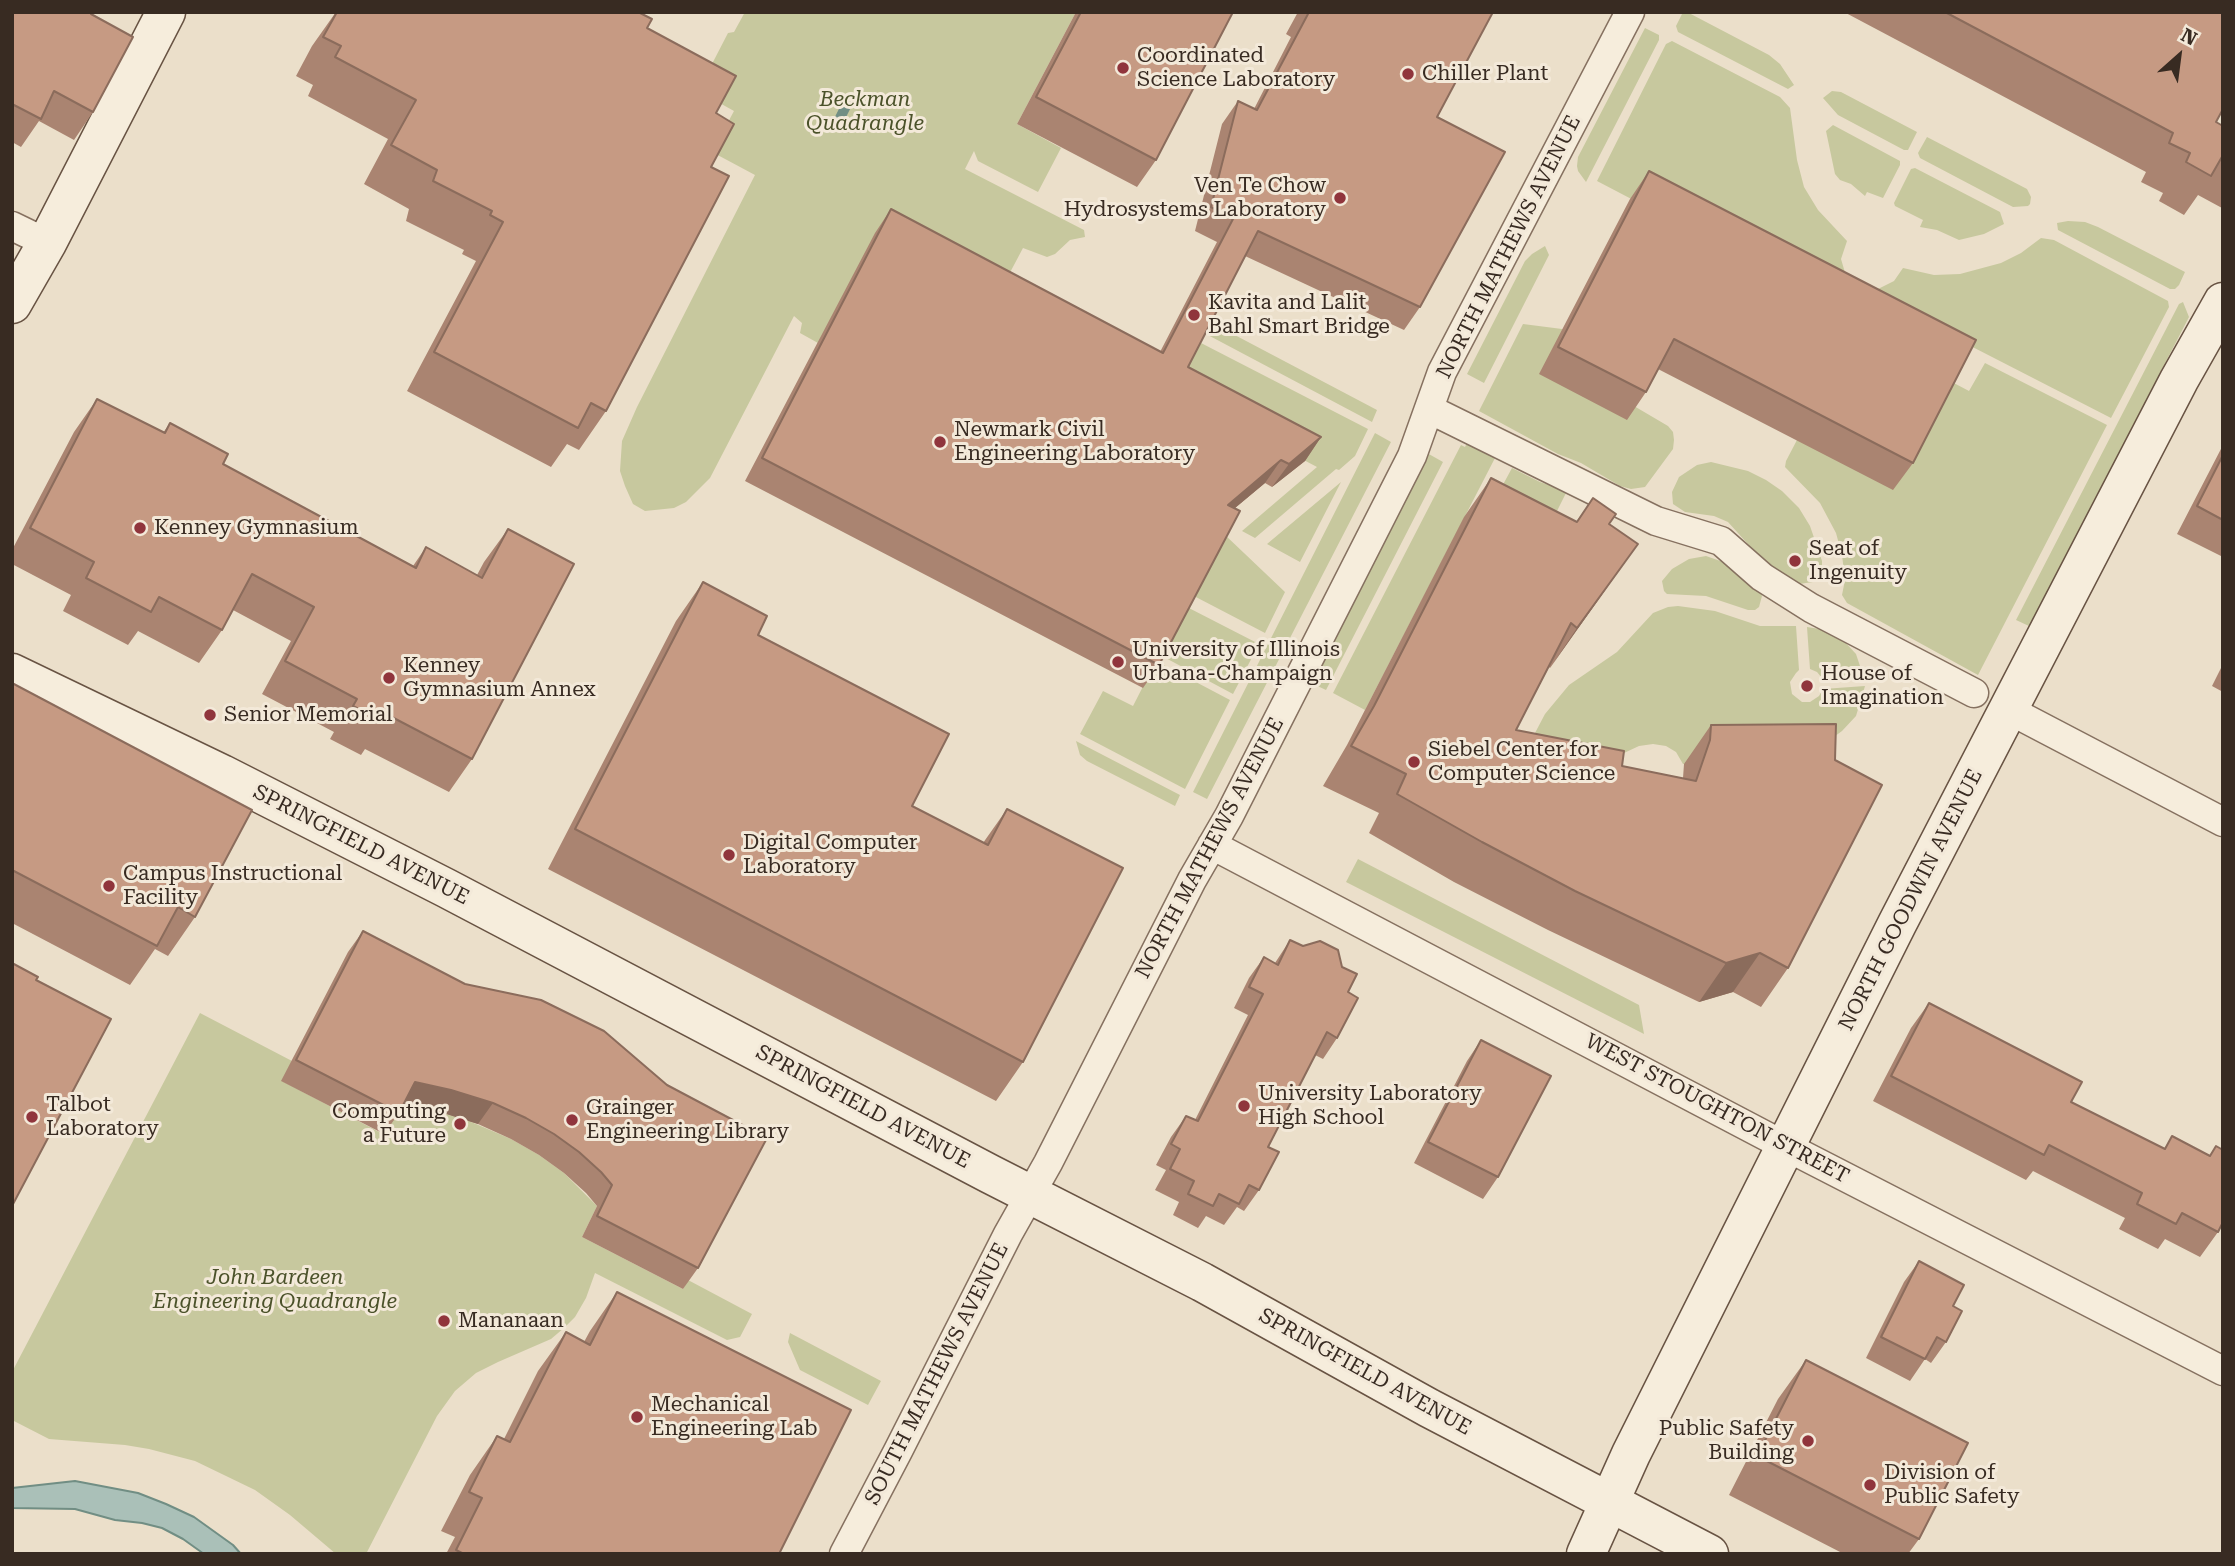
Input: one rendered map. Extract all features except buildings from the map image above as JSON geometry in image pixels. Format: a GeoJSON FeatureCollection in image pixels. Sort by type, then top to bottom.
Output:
{"type":"FeatureCollection","features":[{"type":"Feature","properties":{"kind":"street"},"geometry":{"type":"LineString","coordinates":[[12,304],[47,243],[166,12]]}},
{"type":"Feature","properties":{"kind":"street","name":"NORTH MATHEWS AVENUE"},"geometry":{"type":"LineString","coordinates":[[1030,1195],[1192,880],[1229,816],[1412,456],[1447,362],[1630,12]]}},
{"type":"Feature","properties":{"kind":"street"},"geometry":{"type":"LineString","coordinates":[[12,226],[47,243]]}},
{"type":"Feature","properties":{"kind":"street","name":"NORTH GOODWIN AVENUE"},"geometry":{"type":"LineString","coordinates":[[1586,1554],[1609,1502],[1897,924],[2179,380],[2223,302]]}},
{"type":"Feature","properties":{"kind":"street"},"geometry":{"type":"LineString","coordinates":[[1429,409],[1656,520],[1721,541],[1762,577],[1811,608],[1974,693]]}},
{"type":"Feature","properties":{"kind":"street","name":"SPRINGFIELD AVENUE"},"geometry":{"type":"LineString","coordinates":[[12,673],[222,774],[433,881],[1030,1195],[1202,1282],[1429,1408],[1709,1554]]}},
{"type":"Feature","properties":{"kind":"street"},"geometry":{"type":"LineString","coordinates":[[2009,710],[2223,822]]}},
{"type":"Feature","properties":{"kind":"street","name":"WEST STOUGHTON STREET"},"geometry":{"type":"LineString","coordinates":[[1212,845],[1785,1146],[2223,1371]]}},
{"type":"Feature","properties":{"kind":"street","name":"SOUTH MATHEWS AVENUE"},"geometry":{"type":"LineString","coordinates":[[844,1554],[1030,1195]]}},
{"type":"Feature","properties":{"kind":"green space","name":"Beckman Quadrangle"},"geometry":{"type":"Polygon","coordinates":[[[745,12],[1076,12],[1017,124],[1061,148],[1038,192],[978,161],[974,151],[965,169],[1084,230],[1085,237],[1070,240],[1055,254],[1047,257],[1023,248],[997,297],[818,343],[800,333],[802,323],[794,316],[710,478],[686,502],[674,508],[645,511],[633,504],[620,471],[622,441],[755,175],[712,152],[734,111],[698,91],[728,33],[734,32],[745,12]]]}},
{"type":"Feature","properties":{"kind":"green space"},"geometry":{"type":"Polygon","coordinates":[[[1683,12],[1769,55],[1780,64],[1794,85],[1788,89],[1678,32],[1676,26],[1683,12]]]}},
{"type":"Feature","properties":{"kind":"green space"},"geometry":{"type":"Polygon","coordinates":[[[1645,28],[1659,35],[1659,40],[1586,182],[1578,171],[1578,157],[1645,28]]]}},
{"type":"Feature","properties":{"kind":"green space"},"geometry":{"type":"Polygon","coordinates":[[[1672,41],[1780,97],[1790,108],[1797,160],[1804,187],[1818,210],[1847,241],[1841,259],[1846,276],[1832,304],[1597,181],[1666,44],[1672,41]]]}},
{"type":"Feature","properties":{"kind":"green space"},"geometry":{"type":"Polygon","coordinates":[[[1832,91],[1841,92],[1917,132],[1908,150],[1838,115],[1823,98],[1832,91]]]}},
{"type":"Feature","properties":{"kind":"green space"},"geometry":{"type":"Polygon","coordinates":[[[1833,125],[1900,161],[1883,198],[1867,192],[1865,196],[1835,174],[1826,131],[1833,125]]]}},
{"type":"Feature","properties":{"kind":"green space"},"geometry":{"type":"Polygon","coordinates":[[[1927,137],[2027,189],[2031,197],[2030,204],[2013,207],[1920,158],[1918,153],[1927,137]]]}},
{"type":"Feature","properties":{"kind":"green space"},"geometry":{"type":"Polygon","coordinates":[[[1915,168],[2000,212],[2004,224],[1984,234],[1959,240],[1937,230],[1920,227],[1923,220],[1894,203],[1911,169],[1915,168]]]}},
{"type":"Feature","properties":{"kind":"green space"},"geometry":{"type":"Polygon","coordinates":[[[2085,222],[2098,227],[2185,272],[2179,285],[2170,289],[2058,230],[2057,223],[2085,222]]]}},
{"type":"Feature","properties":{"kind":"green space"},"geometry":{"type":"Polygon","coordinates":[[[2041,238],[2054,240],[2168,301],[2169,307],[2111,418],[1879,299],[1875,294],[1878,289],[1894,281],[1903,268],[1934,275],[1960,274],[2001,263],[2021,253],[2041,238]]]}},
{"type":"Feature","properties":{"kind":"green space"},"geometry":{"type":"Polygon","coordinates":[[[1545,246],[1549,255],[1484,383],[1467,374],[1525,261],[1545,246]]]}},
{"type":"Feature","properties":{"kind":"green space"},"geometry":{"type":"Polygon","coordinates":[[[2183,302],[2189,317],[2029,626],[2016,620],[2179,304],[2183,302]]]}},
{"type":"Feature","properties":{"kind":"green space"},"geometry":{"type":"Polygon","coordinates":[[[1212,323],[1377,410],[1372,422],[1206,334],[1212,323]]]}},
{"type":"Feature","properties":{"kind":"green space"},"geometry":{"type":"Polygon","coordinates":[[[1523,324],[1562,329],[1634,406],[1668,426],[1673,432],[1673,449],[1645,487],[1631,489],[1620,486],[1479,411],[1523,324]]]}},
{"type":"Feature","properties":{"kind":"green space"},"geometry":{"type":"Polygon","coordinates":[[[1201,343],[1368,429],[1355,456],[1255,538],[1242,531],[1317,467],[1175,392],[1201,343]]]}},
{"type":"Feature","properties":{"kind":"green space"},"geometry":{"type":"Polygon","coordinates":[[[1985,363],[2107,425],[1978,675],[1847,603],[1842,595],[1845,580],[1836,533],[1820,503],[1785,467],[1797,440],[1950,381],[1969,391],[1985,363]]]}},
{"type":"Feature","properties":{"kind":"green space"},"geometry":{"type":"Polygon","coordinates":[[[1375,433],[1391,442],[1207,799],[1193,792],[1375,433]]]}},
{"type":"Feature","properties":{"kind":"green space"},"geometry":{"type":"Polygon","coordinates":[[[1467,443],[1495,458],[1365,710],[1333,693],[1461,445],[1465,447],[1467,443]]]}},
{"type":"Feature","properties":{"kind":"green space"},"geometry":{"type":"Polygon","coordinates":[[[1427,453],[1443,462],[1326,690],[1309,682],[1427,453]]]}},
{"type":"Feature","properties":{"kind":"green space"},"geometry":{"type":"Polygon","coordinates":[[[1711,462],[1748,471],[1766,480],[1799,508],[1810,526],[1822,561],[1822,568],[1813,582],[1799,584],[1784,577],[1756,553],[1728,522],[1714,516],[1685,512],[1673,504],[1672,492],[1679,477],[1697,465],[1711,462]]]}},
{"type":"Feature","properties":{"kind":"green space"},"geometry":{"type":"Polygon","coordinates":[[[1512,468],[1540,482],[1567,491],[1547,531],[1487,514],[1512,468]]]}},
{"type":"Feature","properties":{"kind":"green space"},"geometry":{"type":"Polygon","coordinates":[[[1341,482],[1300,562],[1267,544],[1341,482]]]}},
{"type":"Feature","properties":{"kind":"green space"},"geometry":{"type":"Polygon","coordinates":[[[1224,534],[1285,592],[1265,633],[1192,595],[1224,534]]]}},
{"type":"Feature","properties":{"kind":"green space"},"geometry":{"type":"Polygon","coordinates":[[[1706,556],[1729,564],[1760,590],[1762,596],[1759,607],[1748,610],[1706,596],[1667,594],[1664,591],[1662,581],[1672,569],[1689,559],[1706,556]]]}},
{"type":"Feature","properties":{"kind":"green space"},"geometry":{"type":"Polygon","coordinates":[[[1185,606],[1259,644],[1233,694],[1160,655],[1185,606]]]}},
{"type":"Feature","properties":{"kind":"green space"},"geometry":{"type":"Polygon","coordinates":[[[1678,606],[1715,611],[1760,626],[1796,626],[1799,670],[1790,682],[1792,694],[1802,702],[1810,702],[1819,696],[1823,689],[1865,686],[1856,716],[1842,731],[1797,764],[1683,764],[1676,752],[1666,746],[1653,744],[1639,746],[1624,753],[1611,765],[1525,752],[1545,714],[1569,685],[1617,652],[1653,613],[1678,606]]]}},
{"type":"Feature","properties":{"kind":"green space"},"geometry":{"type":"Polygon","coordinates":[[[1807,627],[1826,630],[1843,640],[1856,654],[1863,675],[1822,678],[1810,669],[1807,627]]]}},
{"type":"Feature","properties":{"kind":"green space"},"geometry":{"type":"Polygon","coordinates":[[[1156,661],[1230,700],[1185,789],[1080,734],[1103,691],[1133,706],[1156,661]]]}},
{"type":"Feature","properties":{"kind":"green space"},"geometry":{"type":"Polygon","coordinates":[[[1076,741],[1180,795],[1175,806],[1087,761],[1080,755],[1076,741]]]}},
{"type":"Feature","properties":{"kind":"green space"},"geometry":{"type":"Polygon","coordinates":[[[1358,859],[1639,1005],[1644,1034],[1346,882],[1358,859]]]}},
{"type":"Feature","properties":{"kind":"green space","name":"John Bardeen Engineering Quadrangle"},"geometry":{"type":"Polygon","coordinates":[[[200,1013],[292,1061],[282,1081],[383,1134],[400,1103],[462,1118],[511,1139],[539,1155],[564,1173],[597,1206],[582,1237],[683,1289],[688,1280],[752,1314],[740,1337],[727,1340],[595,1273],[586,1298],[575,1317],[551,1339],[476,1373],[455,1391],[437,1416],[366,1554],[336,1554],[255,1490],[195,1461],[125,1445],[49,1439],[12,1420],[12,1372],[200,1013]]]}},
{"type":"Feature","properties":{"kind":"green space"},"geometry":{"type":"Polygon","coordinates":[[[790,1333],[881,1381],[868,1405],[800,1370],[788,1342],[790,1333]]]}},
{"type":"Feature","properties":{"kind":"water"},"geometry":{"type":"Polygon","coordinates":[[[75,1481],[138,1493],[166,1504],[194,1517],[233,1545],[241,1554],[204,1554],[162,1528],[115,1520],[75,1509],[12,1508],[12,1488],[75,1481]]]}},
{"type":"Feature","properties":{"kind":"waterway"},"geometry":{"type":"LineString","coordinates":[[836,126],[848,102]]}},
{"type":"Feature","properties":{"kind":"place","name":"Coordinated Science Laboratory"},"geometry":{"type":"Point","coordinates":[1123,68]}},
{"type":"Feature","properties":{"kind":"place","name":"Chiller Plant"},"geometry":{"type":"Point","coordinates":[1408,74]}},
{"type":"Feature","properties":{"kind":"place","name":"Ven Te Chow Hydrosystems Laboratory"},"geometry":{"type":"Point","coordinates":[1340,198]}},
{"type":"Feature","properties":{"kind":"place","name":"Kavita and Lalit Bahl Smart Bridge"},"geometry":{"type":"Point","coordinates":[1194,315]}},
{"type":"Feature","properties":{"kind":"place","name":"Newmark Civil Engineering Laboratory"},"geometry":{"type":"Point","coordinates":[940,442]}},
{"type":"Feature","properties":{"kind":"place","name":"Kenney Gymnasium"},"geometry":{"type":"Point","coordinates":[140,528]}},
{"type":"Feature","properties":{"kind":"place","name":"Seat of Ingenuity"},"geometry":{"type":"Point","coordinates":[1795,561]}},
{"type":"Feature","properties":{"kind":"place","name":"University of Illinois Urbana-Champaign"},"geometry":{"type":"Point","coordinates":[1118,662]}},
{"type":"Feature","properties":{"kind":"place","name":"Kenney Gymnasium Annex"},"geometry":{"type":"Point","coordinates":[389,678]}},
{"type":"Feature","properties":{"kind":"place","name":"House of Imagination"},"geometry":{"type":"Point","coordinates":[1807,686]}},
{"type":"Feature","properties":{"kind":"place","name":"Senior Memorial"},"geometry":{"type":"Point","coordinates":[210,715]}},
{"type":"Feature","properties":{"kind":"place","name":"Siebel Center for Computer Science"},"geometry":{"type":"Point","coordinates":[1414,762]}},
{"type":"Feature","properties":{"kind":"place","name":"Digital Computer Laboratory"},"geometry":{"type":"Point","coordinates":[729,855]}},
{"type":"Feature","properties":{"kind":"place","name":"Campus Instructional Facility"},"geometry":{"type":"Point","coordinates":[109,886]}},
{"type":"Feature","properties":{"kind":"place","name":"University Laboratory High School"},"geometry":{"type":"Point","coordinates":[1244,1106]}},
{"type":"Feature","properties":{"kind":"place","name":"Talbot Laboratory"},"geometry":{"type":"Point","coordinates":[32,1117]}},
{"type":"Feature","properties":{"kind":"place","name":"Grainger Engineering Library"},"geometry":{"type":"Point","coordinates":[572,1120]}},
{"type":"Feature","properties":{"kind":"place","name":"Computing a Future"},"geometry":{"type":"Point","coordinates":[460,1124]}},
{"type":"Feature","properties":{"kind":"place","name":"Mananaan"},"geometry":{"type":"Point","coordinates":[444,1321]}},
{"type":"Feature","properties":{"kind":"place","name":"Mechanical Engineering Lab"},"geometry":{"type":"Point","coordinates":[637,1417]}},
{"type":"Feature","properties":{"kind":"place","name":"Public Safety Building"},"geometry":{"type":"Point","coordinates":[1808,1441]}},
{"type":"Feature","properties":{"kind":"place","name":"Division of Public Safety"},"geometry":{"type":"Point","coordinates":[1870,1485]}}]}
